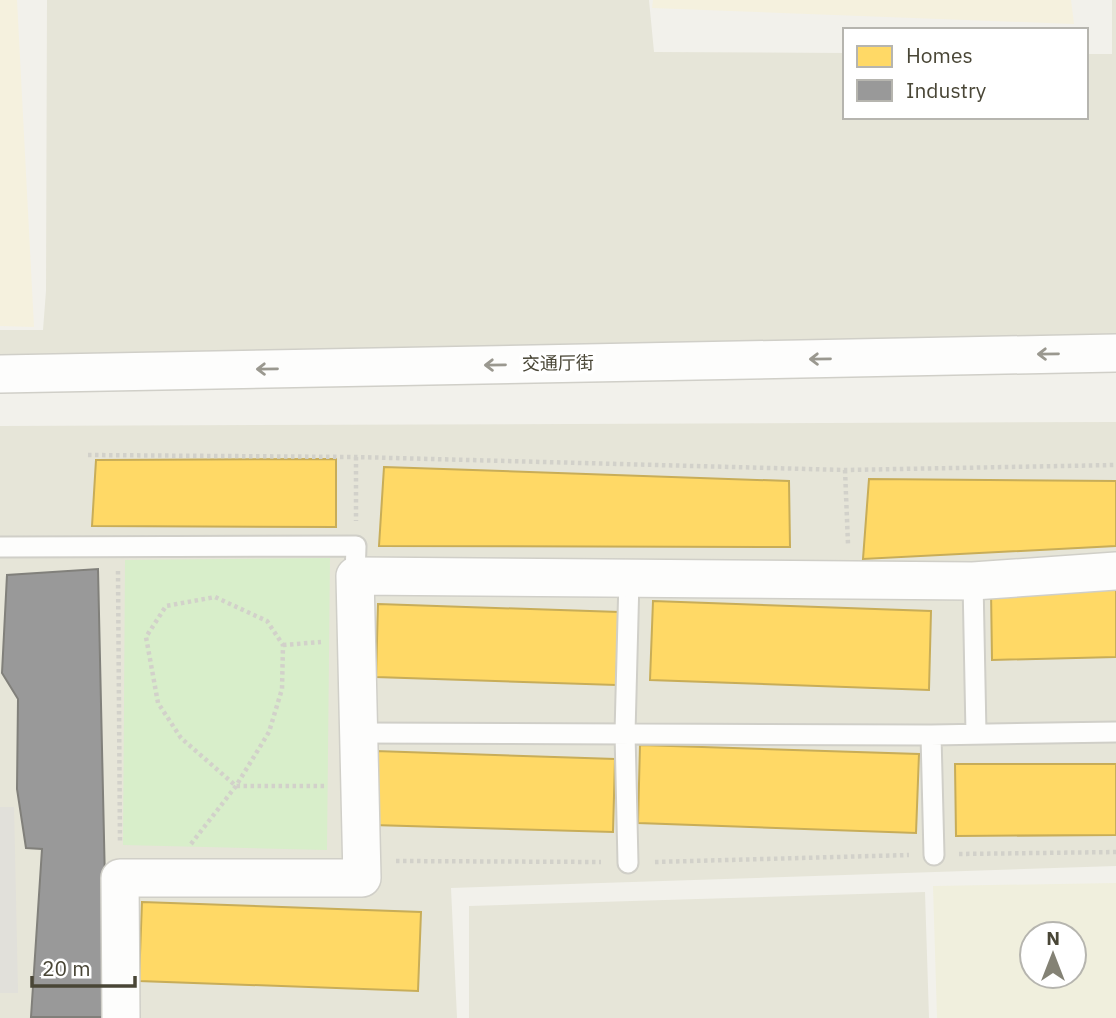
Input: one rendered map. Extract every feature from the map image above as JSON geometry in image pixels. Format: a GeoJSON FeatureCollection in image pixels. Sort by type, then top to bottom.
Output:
{"type":"FeatureCollection","features":[{"type":"Feature","properties":{"kind":"street","name":"交通厅街"},"geometry":{"type":"LineString","coordinates":[[0,374],[1116,353]]}},
{"type":"Feature","properties":{"kind":"street"},"geometry":{"type":"LineString","coordinates":[[121,1018],[120,878],[362,878],[356,561],[629,579],[973,582],[1116,571]]}},
{"type":"Feature","properties":{"kind":"lane"},"geometry":{"type":"LineString","coordinates":[[0,547],[118,546],[356,561]]}},
{"type":"Feature","properties":{"kind":"lane"},"geometry":{"type":"LineString","coordinates":[[628,863],[625,733],[629,579]]}},
{"type":"Feature","properties":{"kind":"lane"},"geometry":{"type":"LineString","coordinates":[[973,582],[976,734]]}},
{"type":"Feature","properties":{"kind":"lane"},"geometry":{"type":"LineString","coordinates":[[358,733],[930,735],[1116,732]]}},
{"type":"Feature","properties":{"kind":"lane"},"geometry":{"type":"LineString","coordinates":[[930,735],[934,855]]}},
{"type":"Feature","properties":{"kind":"path"},"geometry":{"type":"LineString","coordinates":[[88,455],[356,457],[845,470],[1116,464]]}},
{"type":"Feature","properties":{"kind":"path"},"geometry":{"type":"LineString","coordinates":[[356,457],[356,561]]}},
{"type":"Feature","properties":{"kind":"path"},"geometry":{"type":"LineString","coordinates":[[845,470],[850,580]]}},
{"type":"Feature","properties":{"kind":"path"},"geometry":{"type":"LineString","coordinates":[[118,546],[120,878]]}},
{"type":"Feature","properties":{"kind":"path"},"geometry":{"type":"LineString","coordinates":[[185,878],[189,847],[236,786],[269,732],[282,689],[284,645],[267,621],[215,597],[166,606],[146,637],[158,703],[181,738],[236,786],[360,785]]}},
{"type":"Feature","properties":{"kind":"path"},"geometry":{"type":"LineString","coordinates":[[362,860],[628,863],[1116,852]]}},
{"type":"Feature","properties":{"kind":"shaded area"},"geometry":{"type":"Polygon","coordinates":[[[0,0],[17,0],[34,327],[0,326],[0,0]]]}},
{"type":"Feature","properties":{"kind":"shaded area"},"geometry":{"type":"Polygon","coordinates":[[[47,0],[649,0],[654,52],[843,53],[843,119],[1088,119],[1088,54],[1112,54],[1112,0],[1116,0],[1116,337],[0,361],[0,330],[43,330],[46,291],[47,0]]]}},
{"type":"Feature","properties":{"kind":"shaded area"},"geometry":{"type":"Polygon","coordinates":[[[653,0],[1071,0],[1074,24],[652,8],[653,0]]]}},
{"type":"Feature","properties":{"kind":"shaded area"},"geometry":{"type":"Polygon","coordinates":[[[1116,422],[1116,866],[451,888],[457,1018],[0,1018],[0,426],[1116,422]]]}},
{"type":"Feature","properties":{"kind":"shaded area"},"geometry":{"type":"Polygon","coordinates":[[[0,807],[14,807],[18,993],[0,993],[0,807]]]}},
{"type":"Feature","properties":{"kind":"shaded area"},"geometry":{"type":"Polygon","coordinates":[[[1116,883],[1116,1018],[937,1018],[933,886],[1116,883]]]}},
{"type":"Feature","properties":{"kind":"shaded area"},"geometry":{"type":"Polygon","coordinates":[[[925,892],[929,1018],[469,1018],[469,906],[925,892]]]}},
{"type":"Feature","properties":{"kind":"green space"},"geometry":{"type":"Polygon","coordinates":[[[330,558],[327,850],[123,845],[125,560],[330,558]]]}},
{"type":"Feature","properties":{"kind":"building: Homes"},"geometry":{"type":"Polygon","coordinates":[[[336,459],[336,527],[92,526],[96,460],[336,459]]]}},
{"type":"Feature","properties":{"kind":"building: Homes"},"geometry":{"type":"Polygon","coordinates":[[[384,467],[789,481],[790,547],[379,546],[384,467]]]}},
{"type":"Feature","properties":{"kind":"building: Homes"},"geometry":{"type":"Polygon","coordinates":[[[869,479],[1116,481],[1116,546],[863,559],[869,479]]]}},
{"type":"Feature","properties":{"kind":"building: Homes"},"geometry":{"type":"Polygon","coordinates":[[[1116,588],[1116,657],[992,660],[991,590],[1116,588]]]}},
{"type":"Feature","properties":{"kind":"building: Homes"},"geometry":{"type":"Polygon","coordinates":[[[653,601],[931,611],[929,690],[650,680],[653,601]]]}},
{"type":"Feature","properties":{"kind":"building: Homes"},"geometry":{"type":"Polygon","coordinates":[[[378,604],[619,612],[616,685],[376,677],[378,604]]]}},
{"type":"Feature","properties":{"kind":"building: Homes"},"geometry":{"type":"Polygon","coordinates":[[[640,745],[919,754],[916,833],[638,823],[640,745]]]}},
{"type":"Feature","properties":{"kind":"building: Homes"},"geometry":{"type":"Polygon","coordinates":[[[375,751],[615,759],[613,832],[373,825],[375,751]]]}},
{"type":"Feature","properties":{"kind":"building: Homes"},"geometry":{"type":"Polygon","coordinates":[[[955,764],[1116,764],[1116,835],[956,836],[955,764]]]}},
{"type":"Feature","properties":{"kind":"building: Homes"},"geometry":{"type":"Polygon","coordinates":[[[142,902],[421,912],[418,991],[139,981],[142,902]]]}},
{"type":"Feature","properties":{"kind":"building: Industry"},"geometry":{"type":"Polygon","coordinates":[[[98,569],[108,1017],[31,1017],[42,849],[26,848],[17,789],[18,699],[2,673],[7,575],[98,569]]]}}]}
